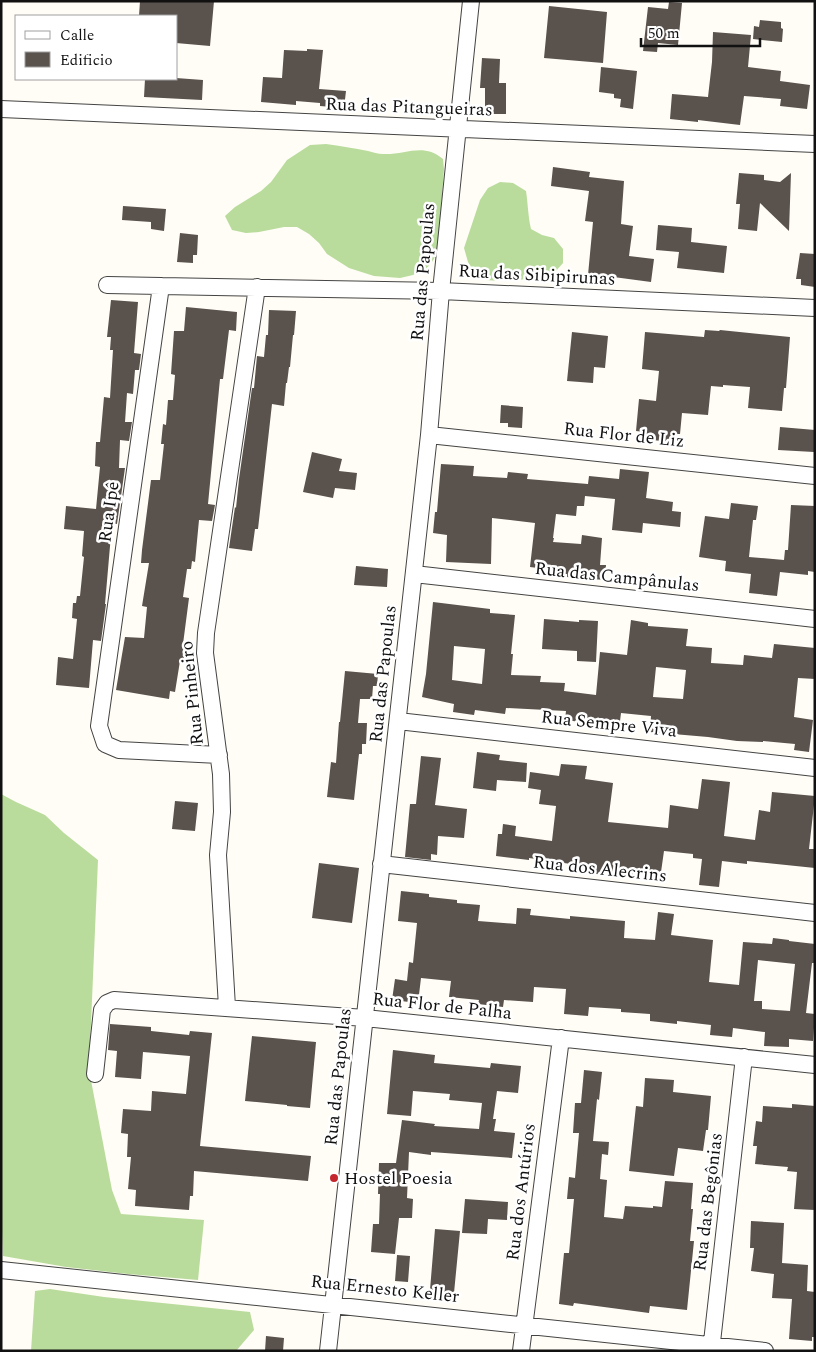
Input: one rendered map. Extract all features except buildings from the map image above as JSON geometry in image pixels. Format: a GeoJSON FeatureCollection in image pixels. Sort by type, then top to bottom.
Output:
{"type":"FeatureCollection","features":[{"type":"Feature","properties":{"kind":"street","name":"Rua das Papoulas"},"geometry":{"type":"LineString","coordinates":[[328,1351],[430,435],[440,290],[471,1]]}},
{"type":"Feature","properties":{"kind":"street","name":"Rua das Pitangueiras"},"geometry":{"type":"LineString","coordinates":[[1,109],[815,144]]}},
{"type":"Feature","properties":{"kind":"street","name":"Rua das Sibipirunas"},"geometry":{"type":"LineString","coordinates":[[107,285],[440,290],[815,308]]}},
{"type":"Feature","properties":{"kind":"street","name":"Rua Ipê"},"geometry":{"type":"LineString","coordinates":[[161,286],[99,726],[105,744],[119,750],[219,755]]}},
{"type":"Feature","properties":{"kind":"street","name":"Rua Pinheiro"},"geometry":{"type":"LineString","coordinates":[[227,1007],[218,855],[222,812],[221,774],[206,653],[206,633],[257,287]]}},
{"type":"Feature","properties":{"kind":"street","name":"Rua Flor de Liz"},"geometry":{"type":"LineString","coordinates":[[430,435],[815,476]]}},
{"type":"Feature","properties":{"kind":"street","name":"Rua das Campânulas"},"geometry":{"type":"LineString","coordinates":[[414,574],[815,619]]}},
{"type":"Feature","properties":{"kind":"street","name":"Rua Sempre Viva"},"geometry":{"type":"LineString","coordinates":[[398,721],[815,768]]}},
{"type":"Feature","properties":{"kind":"street","name":"Rua dos Alecrins"},"geometry":{"type":"LineString","coordinates":[[381,864],[815,913]]}},
{"type":"Feature","properties":{"kind":"street","name":"Rua Flor de Palha"},"geometry":{"type":"LineString","coordinates":[[95,1074],[102,1010],[106,1003],[114,1000],[365,1018],[815,1065]]}},
{"type":"Feature","properties":{"kind":"street","name":"Rua dos Antúrios"},"geometry":{"type":"LineString","coordinates":[[521,1351],[561,1038]]}},
{"type":"Feature","properties":{"kind":"street","name":"Rua das Begônias"},"geometry":{"type":"LineString","coordinates":[[711,1348],[744,1057]]}},
{"type":"Feature","properties":{"kind":"street","name":"Rua Ernesto Keller"},"geometry":{"type":"LineString","coordinates":[[1,1270],[524,1324],[711,1348],[764,1351]]}},
{"type":"Feature","properties":{"kind":"green space"},"geometry":{"type":"Polygon","coordinates":[[[326,144],[381,154],[421,150],[436,154],[443,159],[444,169],[438,252],[426,269],[400,278],[374,276],[349,268],[327,254],[309,234],[297,227],[284,227],[246,233],[232,230],[225,216],[271,182],[287,160],[310,145],[326,144]]]}},
{"type":"Feature","properties":{"kind":"green space"},"geometry":{"type":"Polygon","coordinates":[[[500,182],[513,183],[526,191],[531,229],[542,235],[554,238],[563,249],[563,263],[555,272],[542,277],[500,281],[486,280],[474,275],[464,248],[480,200],[488,188],[500,182]]]}},
{"type":"Feature","properties":{"kind":"green space"},"geometry":{"type":"Polygon","coordinates":[[[1,794],[45,815],[98,860],[89,1070],[112,1190],[121,1214],[204,1220],[198,1280],[66,1267],[3,1256],[1,1207],[1,794]]]}},
{"type":"Feature","properties":{"kind":"green space"},"geometry":{"type":"Polygon","coordinates":[[[50,1289],[104,1297],[250,1312],[254,1330],[236,1351],[31,1351],[35,1291],[50,1289]]]}},
{"type":"Feature","properties":{"kind":"place","name":"Hostel Poesia"},"geometry":{"type":"Point","coordinates":[334,1178]}}]}
